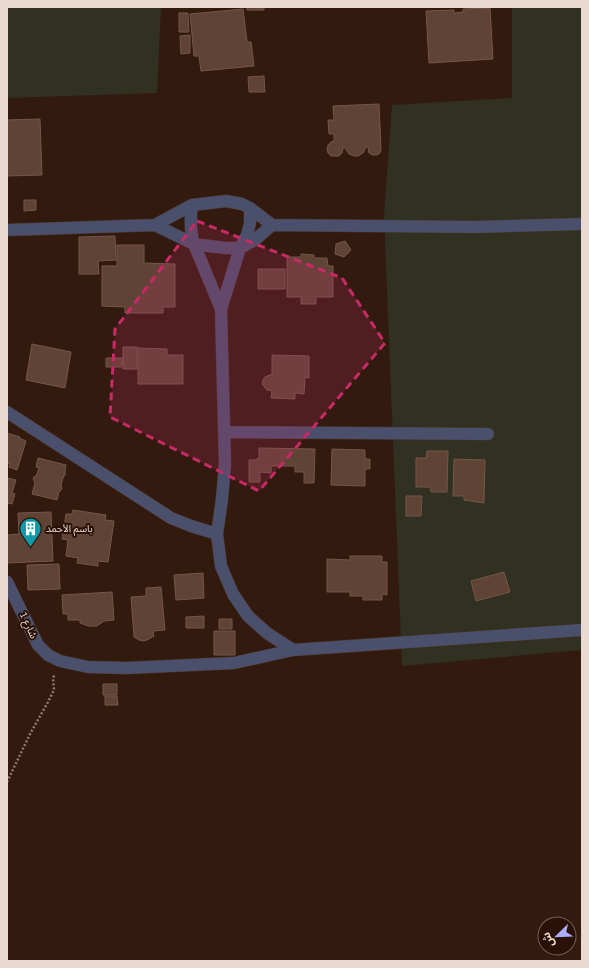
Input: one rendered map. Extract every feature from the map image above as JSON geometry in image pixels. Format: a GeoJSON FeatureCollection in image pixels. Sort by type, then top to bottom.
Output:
{"type":"FeatureCollection","features":[{"type":"Feature","properties":{"kind":"street"},"geometry":{"type":"LineString","coordinates":[[7,230],[156,225],[192,205],[226,201],[242,204],[250,208],[272,225],[477,227],[582,224]]}},
{"type":"Feature","properties":{"kind":"street"},"geometry":{"type":"LineString","coordinates":[[192,205],[190,220],[191,234],[221,309]]}},
{"type":"Feature","properties":{"kind":"street"},"geometry":{"type":"LineString","coordinates":[[250,208],[250,223],[247,235],[240,248],[221,309],[225,464],[217,534],[221,566],[233,594],[248,616],[267,633],[293,650]]}},
{"type":"Feature","properties":{"kind":"street"},"geometry":{"type":"LineString","coordinates":[[156,225],[194,244],[225,248],[240,248],[256,239],[272,225]]}},
{"type":"Feature","properties":{"kind":"street"},"geometry":{"type":"LineString","coordinates":[[7,412],[170,518],[217,534]]}},
{"type":"Feature","properties":{"kind":"street"},"geometry":{"type":"LineString","coordinates":[[224,432],[488,434]]}},
{"type":"Feature","properties":{"kind":"street","name":"شارع 1"},"geometry":{"type":"LineString","coordinates":[[7,582],[38,645],[48,655],[60,661]]}},
{"type":"Feature","properties":{"kind":"street"},"geometry":{"type":"LineString","coordinates":[[60,661],[88,667],[127,668],[203,665],[234,663],[293,650],[582,630]]}},
{"type":"Feature","properties":{"kind":"path"},"geometry":{"type":"LineString","coordinates":[[7,782],[31,732],[51,697],[54,690],[53,678],[60,661]]}},
{"type":"Feature","properties":{"kind":"highlighted area"},"geometry":{"type":"Polygon","coordinates":[[[197,221],[342,278],[385,343],[259,491],[110,417],[115,329],[197,221]]]}},
{"type":"Feature","properties":{"kind":"green space"},"geometry":{"type":"Polygon","coordinates":[[[7,7],[161,7],[157,93],[7,98],[7,7]]]}},
{"type":"Feature","properties":{"kind":"green space"},"geometry":{"type":"Polygon","coordinates":[[[512,7],[582,7],[582,650],[402,666],[384,216],[392,105],[512,98],[512,7]]]}},
{"type":"Feature","properties":{"kind":"building"},"geometry":{"type":"Polygon","coordinates":[[[247,7],[264,7],[264,10],[247,10],[247,7]]]}},
{"type":"Feature","properties":{"kind":"building"},"geometry":{"type":"Polygon","coordinates":[[[490,8],[493,59],[429,63],[426,11],[454,10],[454,13],[463,12],[463,9],[490,8]]]}},
{"type":"Feature","properties":{"kind":"building"},"geometry":{"type":"Polygon","coordinates":[[[243,9],[247,42],[251,42],[254,66],[201,71],[199,56],[194,56],[190,14],[243,9]]]}},
{"type":"Feature","properties":{"kind":"building"},"geometry":{"type":"Polygon","coordinates":[[[179,13],[188,13],[189,32],[179,32],[179,13]]]}},
{"type":"Feature","properties":{"kind":"building"},"geometry":{"type":"Polygon","coordinates":[[[190,35],[190,53],[181,54],[180,36],[190,35]]]}},
{"type":"Feature","properties":{"kind":"building"},"geometry":{"type":"Polygon","coordinates":[[[264,76],[265,92],[249,92],[248,77],[264,76]]]}},
{"type":"Feature","properties":{"kind":"building"},"geometry":{"type":"Polygon","coordinates":[[[379,104],[380,153],[373,155],[369,153],[368,147],[366,147],[363,153],[358,156],[354,156],[349,154],[345,148],[343,148],[342,153],[339,156],[331,156],[327,149],[328,145],[334,141],[334,134],[329,134],[328,120],[334,120],[333,106],[379,104]]]}},
{"type":"Feature","properties":{"kind":"building"},"geometry":{"type":"Polygon","coordinates":[[[40,119],[42,175],[7,176],[7,120],[40,119]]]}},
{"type":"Feature","properties":{"kind":"building"},"geometry":{"type":"Polygon","coordinates":[[[24,200],[36,200],[36,210],[24,211],[24,200]]]}},
{"type":"Feature","properties":{"kind":"building"},"geometry":{"type":"Polygon","coordinates":[[[115,236],[116,260],[98,261],[99,274],[79,274],[79,237],[115,236]]]}},
{"type":"Feature","properties":{"kind":"building"},"geometry":{"type":"Polygon","coordinates":[[[345,241],[351,250],[344,257],[335,254],[336,244],[345,241]]]}},
{"type":"Feature","properties":{"kind":"building"},"geometry":{"type":"Polygon","coordinates":[[[117,245],[144,245],[144,263],[175,264],[175,307],[163,307],[163,313],[125,313],[125,307],[102,306],[102,266],[117,266],[117,245]]]}},
{"type":"Feature","properties":{"kind":"building"},"geometry":{"type":"Polygon","coordinates":[[[301,254],[314,255],[314,258],[327,258],[328,266],[333,266],[333,297],[316,297],[316,304],[301,304],[301,297],[287,297],[287,257],[301,257],[301,254]]]}},
{"type":"Feature","properties":{"kind":"building"},"geometry":{"type":"Polygon","coordinates":[[[258,269],[285,269],[285,289],[258,289],[258,269]]]}},
{"type":"Feature","properties":{"kind":"building"},"geometry":{"type":"Polygon","coordinates":[[[32,344],[71,352],[65,388],[26,380],[32,344]]]}},
{"type":"Feature","properties":{"kind":"building"},"geometry":{"type":"Polygon","coordinates":[[[123,347],[137,347],[137,369],[123,369],[123,347]]]}},
{"type":"Feature","properties":{"kind":"building"},"geometry":{"type":"Polygon","coordinates":[[[138,348],[167,349],[167,355],[183,355],[183,384],[138,384],[138,348]]]}},
{"type":"Feature","properties":{"kind":"building"},"geometry":{"type":"Polygon","coordinates":[[[272,355],[309,356],[309,378],[305,377],[304,394],[295,393],[295,399],[271,398],[272,391],[267,390],[262,384],[265,377],[272,374],[272,355]]]}},
{"type":"Feature","properties":{"kind":"building"},"geometry":{"type":"Polygon","coordinates":[[[106,358],[123,358],[122,367],[106,367],[106,358]]]}},
{"type":"Feature","properties":{"kind":"building"},"geometry":{"type":"Polygon","coordinates":[[[7,433],[20,437],[19,438],[26,441],[17,470],[9,467],[10,464],[7,463],[7,433]]]}},
{"type":"Feature","properties":{"kind":"building"},"geometry":{"type":"Polygon","coordinates":[[[259,448],[315,449],[314,483],[304,483],[304,472],[295,472],[295,466],[271,466],[271,473],[260,472],[260,482],[249,482],[249,460],[259,459],[259,448]]]}},
{"type":"Feature","properties":{"kind":"building"},"geometry":{"type":"Polygon","coordinates":[[[332,449],[365,450],[365,459],[370,459],[370,469],[365,469],[365,486],[331,485],[332,449]]]}},
{"type":"Feature","properties":{"kind":"building"},"geometry":{"type":"Polygon","coordinates":[[[427,451],[448,451],[447,492],[431,492],[430,487],[416,487],[416,458],[426,458],[427,451]]]}},
{"type":"Feature","properties":{"kind":"building"},"geometry":{"type":"Polygon","coordinates":[[[38,458],[66,465],[65,475],[61,485],[62,489],[59,492],[57,500],[32,494],[35,483],[33,478],[37,474],[39,468],[36,467],[38,458]]]}},
{"type":"Feature","properties":{"kind":"building"},"geometry":{"type":"Polygon","coordinates":[[[454,459],[485,460],[484,503],[464,500],[464,496],[453,496],[454,459]]]}},
{"type":"Feature","properties":{"kind":"building"},"geometry":{"type":"Polygon","coordinates":[[[7,478],[16,480],[12,493],[15,494],[12,504],[7,503],[7,478]]]}},
{"type":"Feature","properties":{"kind":"building"},"geometry":{"type":"Polygon","coordinates":[[[406,496],[422,496],[421,516],[406,516],[406,496]]]}},
{"type":"Feature","properties":{"kind":"building"},"geometry":{"type":"Polygon","coordinates":[[[73,510],[106,515],[105,520],[114,521],[108,562],[98,561],[98,566],[77,563],[78,558],[66,556],[68,540],[62,539],[66,514],[72,514],[73,510]]]}},
{"type":"Feature","properties":{"kind":"building","name":"باسم الأحمد"},"geometry":{"type":"Polygon","coordinates":[[[51,512],[53,561],[7,563],[7,535],[19,534],[18,513],[51,512]]]}},
{"type":"Feature","properties":{"kind":"building"},"geometry":{"type":"Polygon","coordinates":[[[350,556],[382,556],[382,562],[387,562],[387,595],[382,594],[382,600],[363,600],[363,596],[350,596],[350,592],[327,592],[327,559],[350,560],[350,556]]]}},
{"type":"Feature","properties":{"kind":"building"},"geometry":{"type":"Polygon","coordinates":[[[59,564],[60,589],[28,590],[27,565],[59,564]]]}},
{"type":"Feature","properties":{"kind":"building"},"geometry":{"type":"Polygon","coordinates":[[[504,572],[510,592],[476,601],[471,581],[504,572]]]}},
{"type":"Feature","properties":{"kind":"building"},"geometry":{"type":"Polygon","coordinates":[[[203,573],[204,598],[176,600],[174,575],[203,573]]]}},
{"type":"Feature","properties":{"kind":"building"},"geometry":{"type":"Polygon","coordinates":[[[161,587],[165,630],[153,631],[154,636],[144,641],[139,640],[134,637],[131,597],[146,596],[146,588],[161,587]]]}},
{"type":"Feature","properties":{"kind":"building"},"geometry":{"type":"Polygon","coordinates":[[[112,592],[114,620],[104,621],[97,626],[88,626],[80,623],[80,620],[68,620],[68,614],[63,614],[62,595],[112,592]]]}},
{"type":"Feature","properties":{"kind":"building"},"geometry":{"type":"Polygon","coordinates":[[[204,616],[204,628],[186,628],[186,617],[204,616]]]}},
{"type":"Feature","properties":{"kind":"building"},"geometry":{"type":"Polygon","coordinates":[[[219,619],[232,619],[232,629],[219,629],[219,619]]]}},
{"type":"Feature","properties":{"kind":"building"},"geometry":{"type":"Polygon","coordinates":[[[214,631],[235,631],[235,655],[214,655],[214,631]]]}},
{"type":"Feature","properties":{"kind":"building"},"geometry":{"type":"Polygon","coordinates":[[[103,684],[117,684],[117,695],[103,695],[103,684]]]}},
{"type":"Feature","properties":{"kind":"building"},"geometry":{"type":"Polygon","coordinates":[[[105,696],[117,696],[118,705],[105,705],[105,696]]]}},
{"type":"Feature","properties":{"kind":"place","name":"باسم الأحمد"},"geometry":{"type":"Point","coordinates":[30,548]}}]}
